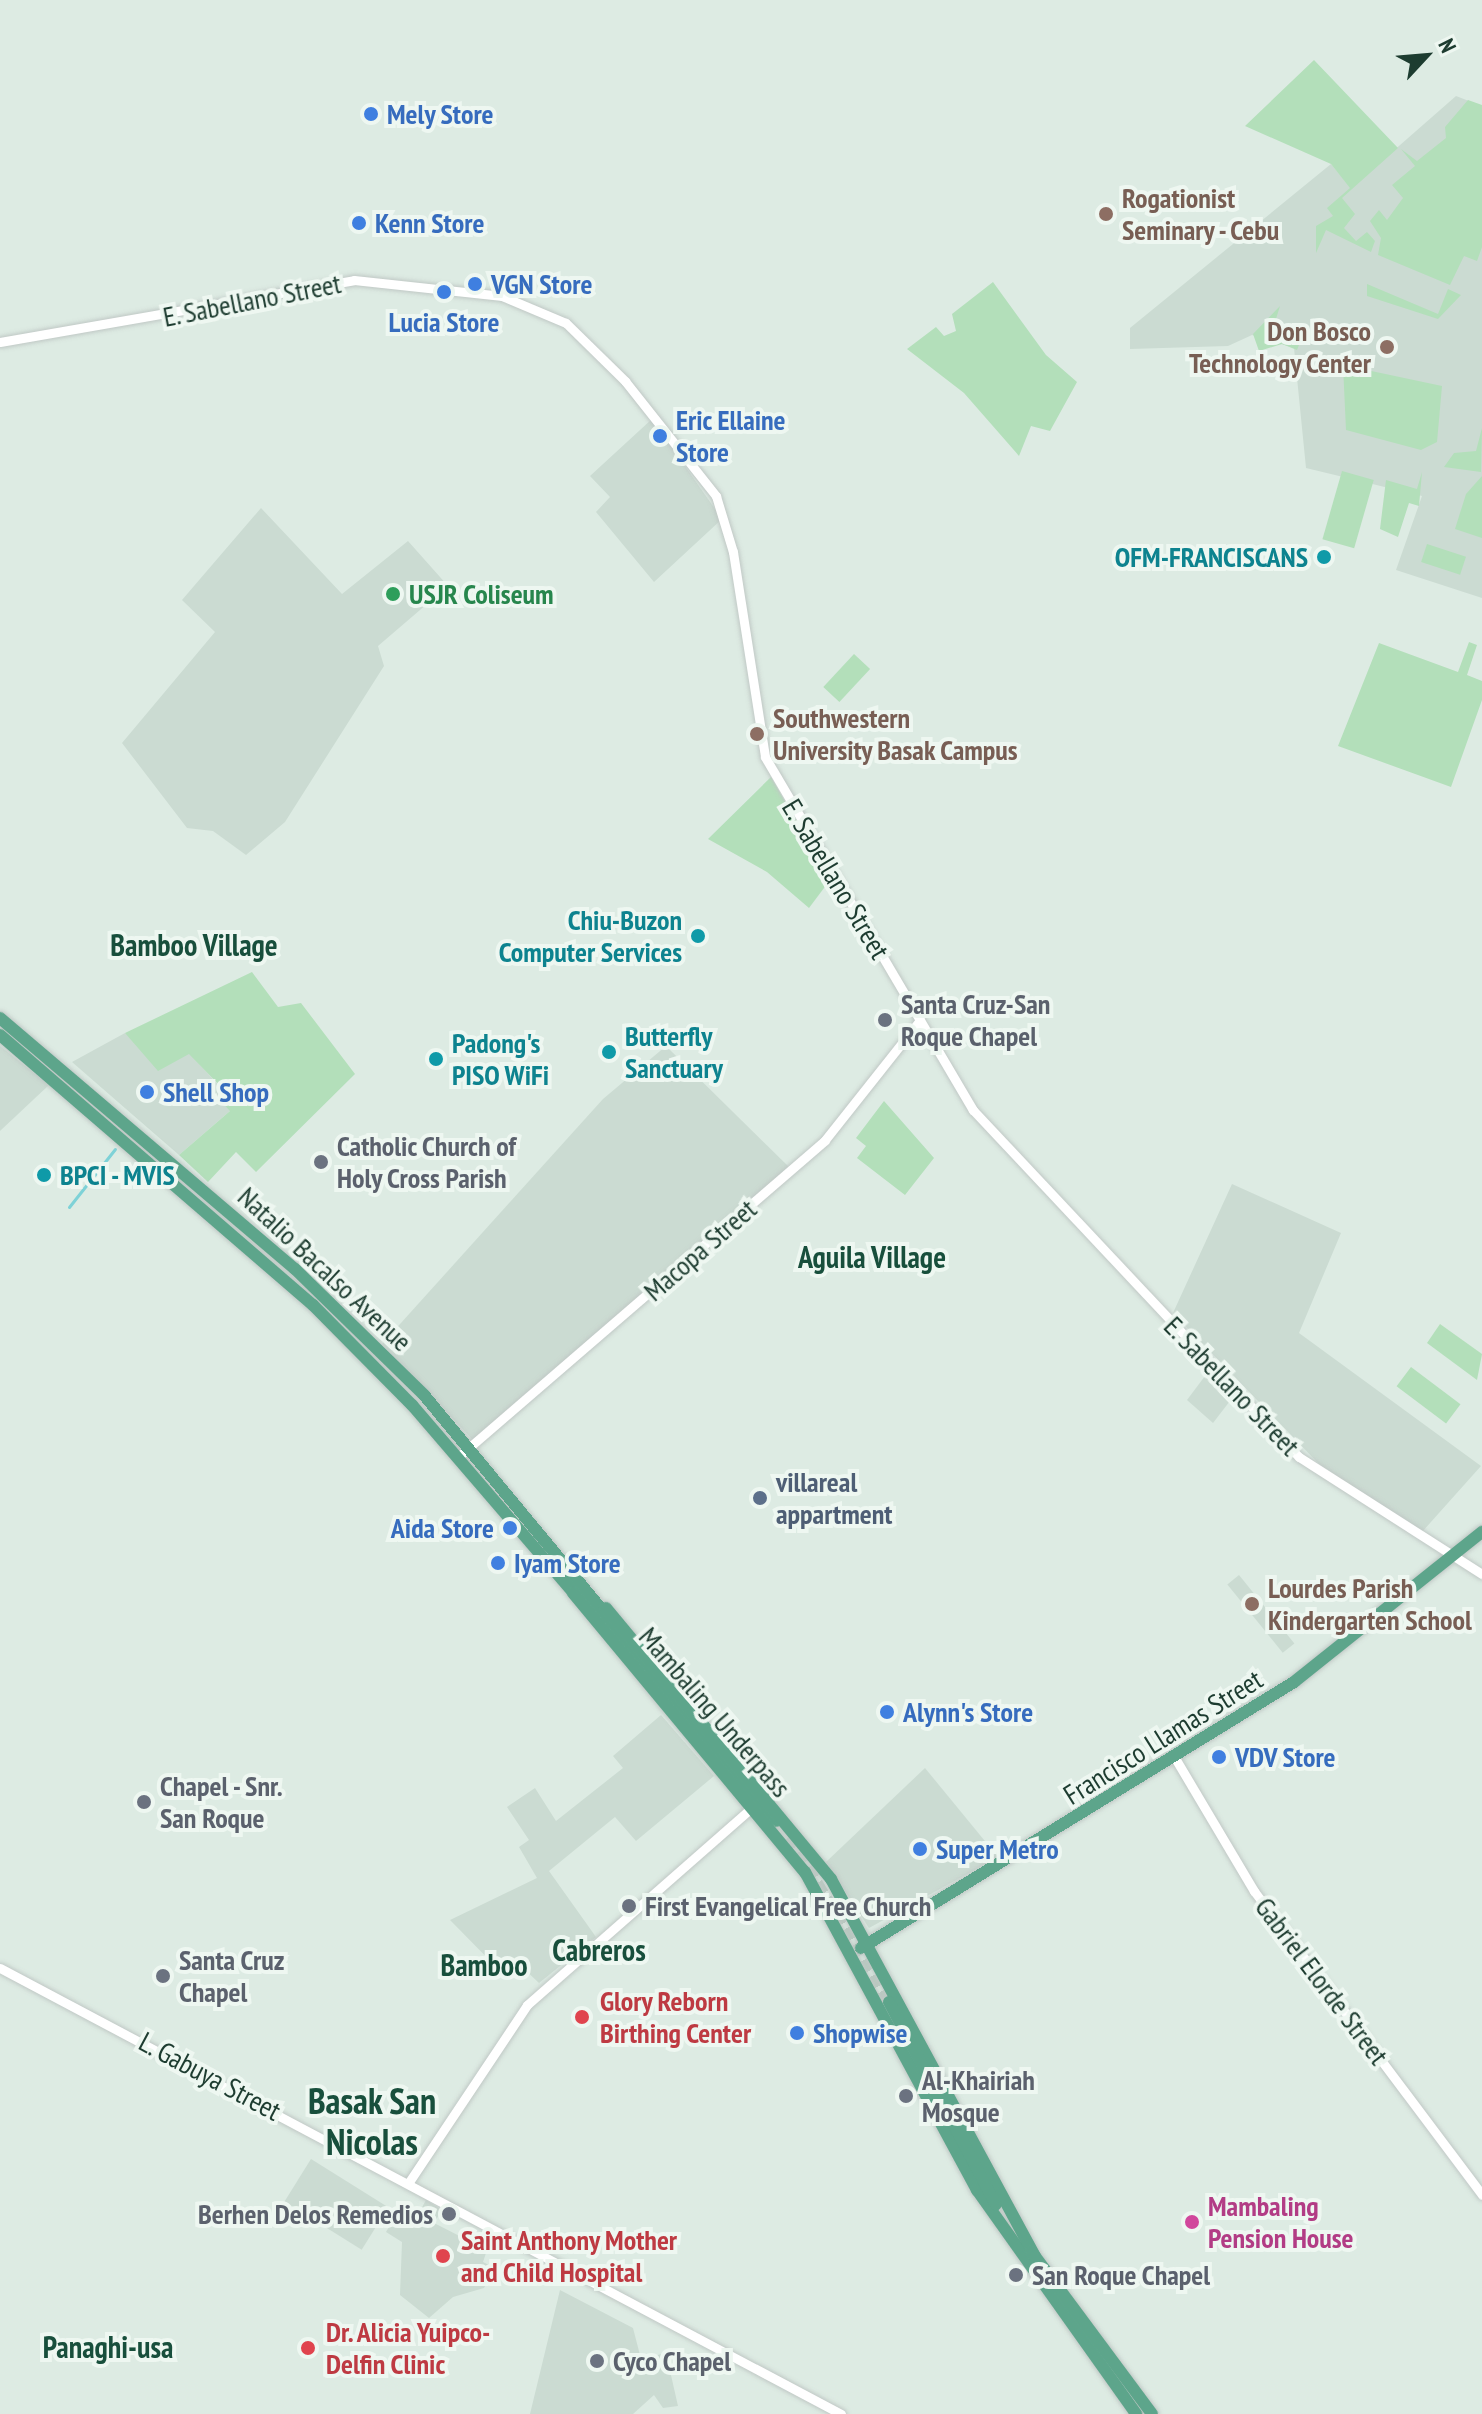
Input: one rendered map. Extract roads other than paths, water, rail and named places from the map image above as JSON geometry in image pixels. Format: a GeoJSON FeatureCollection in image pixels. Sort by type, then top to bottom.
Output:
{"type":"FeatureCollection","features":[{"type":"Feature","properties":{"kind":"main road","name":"Natalio Bacalso Avenue"},"geometry":{"type":"LineString","coordinates":[[0,1018],[254,1234],[373,1344],[469,1449],[751,1808],[805,1872],[977,2190],[1152,2414]]}},
{"type":"Feature","properties":{"kind":"main road","name":"Natalio Bacalso Avenue"},"geometry":{"type":"LineString","coordinates":[[0,1035],[244,1246],[363,1354],[800,1836],[868,1944],[1030,2258]]}},
{"type":"Feature","properties":{"kind":"main road"},"geometry":{"type":"LineString","coordinates":[[244,1246],[254,1234]]}},
{"type":"Feature","properties":{"kind":"main road","name":"Francisco Llamas Street"},"geometry":{"type":"LineString","coordinates":[[851,1954],[1175,1758],[1337,1651],[1482,1532]]}},
{"type":"Feature","properties":{"kind":"main road","name":"Natalio Bacalso Avenue"},"geometry":{"type":"LineString","coordinates":[[579,1590],[617,1633]]}},
{"type":"Feature","properties":{"kind":"main road","name":"Mambaling Underpass"},"geometry":{"type":"LineString","coordinates":[[617,1633],[777,1821]]}},
{"type":"Feature","properties":{"kind":"main road","name":"Natalio Bacalso Avenue"},"geometry":{"type":"LineString","coordinates":[[889,2002],[1008,2224],[1136,2414]]}},
{"type":"Feature","properties":{"kind":"street","name":"E. Sabellano Street"},"geometry":{"type":"LineString","coordinates":[[0,342],[177,316],[343,280],[491,294],[566,323],[625,381],[716,496],[733,552],[765,757],[920,1020],[1011,1159],[1238,1397],[1309,1465],[1452,1558],[1482,1574]]}},
{"type":"Feature","properties":{"kind":"street","name":"Macopa Street"},"geometry":{"type":"LineString","coordinates":[[457,1458],[825,1140],[920,1020]]}},
{"type":"Feature","properties":{"kind":"street","name":"Gabriel Elorde Street"},"geometry":{"type":"LineString","coordinates":[[1175,1758],[1254,1891],[1482,2195]]}},
{"type":"Feature","properties":{"kind":"street"},"geometry":{"type":"LineString","coordinates":[[409,2182],[527,2005],[751,1808]]}},
{"type":"Feature","properties":{"kind":"street","name":"L. Gabuya Street"},"geometry":{"type":"LineString","coordinates":[[0,1968],[409,2182],[841,2414]]}},
{"type":"Feature","properties":{"kind":"waterway"},"geometry":{"type":"LineString","coordinates":[[69,1207],[115,1149]]}},
{"type":"Feature","properties":{"kind":"tunnel"},"geometry":{"type":"LineString","coordinates":[[789,1837],[889,2002]]}},
{"type":"Feature","properties":{"kind":"place","name":"Mely Store"},"geometry":{"type":"Point","coordinates":[371,114]}},
{"type":"Feature","properties":{"kind":"place","name":"Rogationist Seminary - Cebu"},"geometry":{"type":"Point","coordinates":[1106,214]}},
{"type":"Feature","properties":{"kind":"place","name":"Kenn Store"},"geometry":{"type":"Point","coordinates":[359,223]}},
{"type":"Feature","properties":{"kind":"place","name":"VGN Store"},"geometry":{"type":"Point","coordinates":[475,284]}},
{"type":"Feature","properties":{"kind":"place","name":"Lucia Store"},"geometry":{"type":"Point","coordinates":[444,292]}},
{"type":"Feature","properties":{"kind":"place","name":"Don Bosco Technology Center"},"geometry":{"type":"Point","coordinates":[1387,347]}},
{"type":"Feature","properties":{"kind":"place","name":"Eric Ellaine Store"},"geometry":{"type":"Point","coordinates":[660,436]}},
{"type":"Feature","properties":{"kind":"place","name":"OFM-FRANCISCANS"},"geometry":{"type":"Point","coordinates":[1324,557]}},
{"type":"Feature","properties":{"kind":"place","name":"USJR Coliseum"},"geometry":{"type":"Point","coordinates":[393,594]}},
{"type":"Feature","properties":{"kind":"place","name":"Southwestern University Basak Campus"},"geometry":{"type":"Point","coordinates":[757,734]}},
{"type":"Feature","properties":{"kind":"place","name":"Chiu-Buzon Computer Services"},"geometry":{"type":"Point","coordinates":[698,936]}},
{"type":"Feature","properties":{"kind":"place","name":"Santa Cruz-San Roque Chapel"},"geometry":{"type":"Point","coordinates":[885,1020]}},
{"type":"Feature","properties":{"kind":"place","name":"Butterfly Sanctuary"},"geometry":{"type":"Point","coordinates":[609,1052]}},
{"type":"Feature","properties":{"kind":"place","name":"Padong's PISO WiFi"},"geometry":{"type":"Point","coordinates":[436,1059]}},
{"type":"Feature","properties":{"kind":"place","name":"Shell Shop"},"geometry":{"type":"Point","coordinates":[147,1092]}},
{"type":"Feature","properties":{"kind":"place","name":"Catholic Church of Holy Cross Parish"},"geometry":{"type":"Point","coordinates":[321,1162]}},
{"type":"Feature","properties":{"kind":"place","name":"BPCI - MVIS"},"geometry":{"type":"Point","coordinates":[44,1175]}},
{"type":"Feature","properties":{"kind":"place","name":"villareal appartment"},"geometry":{"type":"Point","coordinates":[760,1498]}},
{"type":"Feature","properties":{"kind":"place","name":"Aida Store"},"geometry":{"type":"Point","coordinates":[510,1528]}},
{"type":"Feature","properties":{"kind":"place","name":"Iyam Store"},"geometry":{"type":"Point","coordinates":[498,1563]}},
{"type":"Feature","properties":{"kind":"place","name":"Lourdes Parish Kindergarten School"},"geometry":{"type":"Point","coordinates":[1252,1604]}},
{"type":"Feature","properties":{"kind":"place","name":"Alynn's Store"},"geometry":{"type":"Point","coordinates":[887,1712]}},
{"type":"Feature","properties":{"kind":"place","name":"VDV Store"},"geometry":{"type":"Point","coordinates":[1219,1757]}},
{"type":"Feature","properties":{"kind":"place","name":"Chapel - Snr. San Roque"},"geometry":{"type":"Point","coordinates":[144,1802]}},
{"type":"Feature","properties":{"kind":"place","name":"Super Metro"},"geometry":{"type":"Point","coordinates":[920,1849]}},
{"type":"Feature","properties":{"kind":"place","name":"First Evangelical Free Church"},"geometry":{"type":"Point","coordinates":[629,1906]}},
{"type":"Feature","properties":{"kind":"place","name":"Santa Cruz Chapel"},"geometry":{"type":"Point","coordinates":[163,1976]}},
{"type":"Feature","properties":{"kind":"place","name":"Glory Reborn Birthing Center"},"geometry":{"type":"Point","coordinates":[582,2017]}},
{"type":"Feature","properties":{"kind":"place","name":"Shopwise"},"geometry":{"type":"Point","coordinates":[797,2033]}},
{"type":"Feature","properties":{"kind":"place","name":"Al-Khairiah Mosque"},"geometry":{"type":"Point","coordinates":[906,2096]}},
{"type":"Feature","properties":{"kind":"place","name":"Berhen Delos Remedios"},"geometry":{"type":"Point","coordinates":[449,2214]}},
{"type":"Feature","properties":{"kind":"place","name":"Mambaling Pension House"},"geometry":{"type":"Point","coordinates":[1192,2222]}},
{"type":"Feature","properties":{"kind":"place","name":"Saint Anthony Mother and Child Hospital"},"geometry":{"type":"Point","coordinates":[443,2256]}},
{"type":"Feature","properties":{"kind":"place","name":"San Roque Chapel"},"geometry":{"type":"Point","coordinates":[1016,2275]}},
{"type":"Feature","properties":{"kind":"place","name":"Dr. Alicia Yuipco- Delfin Clinic"},"geometry":{"type":"Point","coordinates":[308,2348]}},
{"type":"Feature","properties":{"kind":"place","name":"Cyco Chapel"},"geometry":{"type":"Point","coordinates":[597,2361]}},
{"type":"Feature","properties":{"kind":"district","name":"Bamboo Village"},"geometry":{"type":"Point","coordinates":[194,945]}},
{"type":"Feature","properties":{"kind":"district","name":"Aguila Village"},"geometry":{"type":"Point","coordinates":[872,1257]}},
{"type":"Feature","properties":{"kind":"district","name":"Cabreros"},"geometry":{"type":"Point","coordinates":[599,1950]}},
{"type":"Feature","properties":{"kind":"district","name":"Bamboo"},"geometry":{"type":"Point","coordinates":[484,1965]}},
{"type":"Feature","properties":{"kind":"district","name":"Basak San Nicolas"},"geometry":{"type":"Point","coordinates":[372,2120]}},
{"type":"Feature","properties":{"kind":"district","name":"Panaghi-usa"},"geometry":{"type":"Point","coordinates":[108,2347]}}]}
